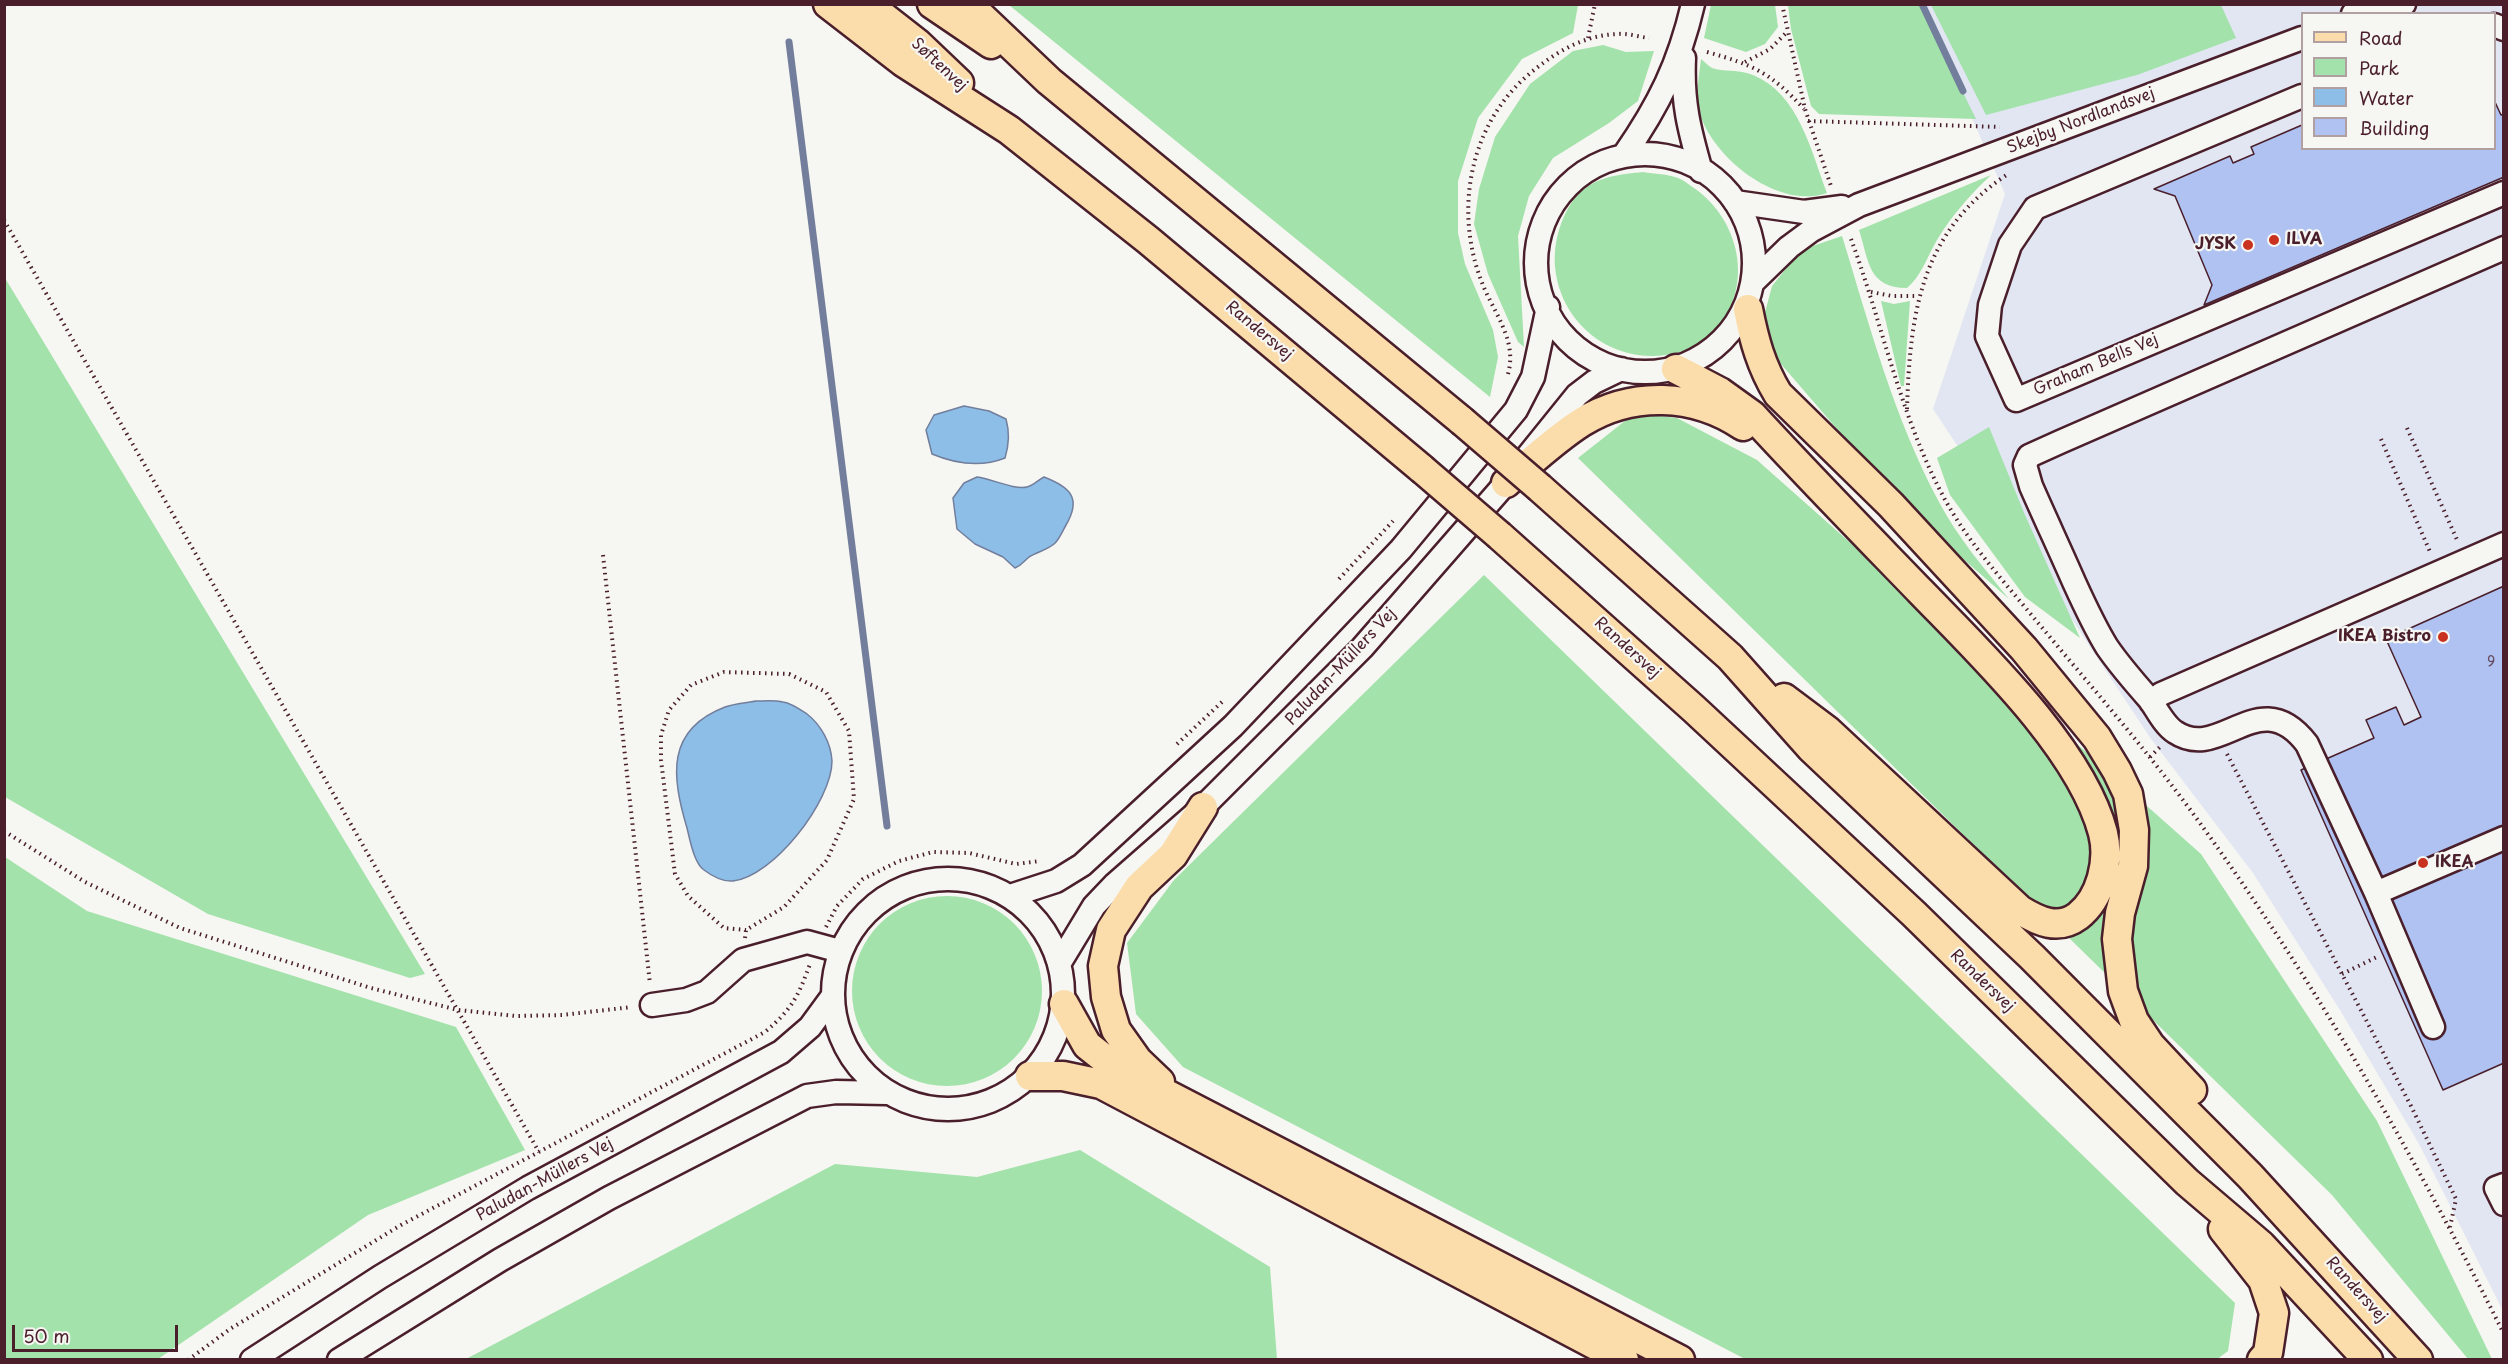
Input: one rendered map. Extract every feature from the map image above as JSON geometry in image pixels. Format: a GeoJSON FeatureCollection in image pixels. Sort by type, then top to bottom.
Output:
{"type":"FeatureCollection","features":[{"type":"Feature","properties":{"kind":"main road","name":"Randersvej"},"geometry":{"type":"LineString","coordinates":[[828,4],[903,62],[1009,130],[1148,240],[1500,536],[1685,701],[1914,914],[2187,1182],[2261,1245],[2368,1359]]}},
{"type":"Feature","properties":{"kind":"main road","name":"Søftenvej"},"geometry":{"type":"LineString","coordinates":[[867,4],[917,43],[1009,130]]}},
{"type":"Feature","properties":{"kind":"main road"},"geometry":{"type":"LineString","coordinates":[[932,4],[1048,81]]}},
{"type":"Feature","properties":{"kind":"main road","name":"Randersvej"},"geometry":{"type":"LineString","coordinates":[[968,4],[1048,81],[1462,421],[1730,657],[1811,748],[2032,957],[2250,1176],[2418,1359]]}},
{"type":"Feature","properties":{"kind":"main road"},"geometry":{"type":"LineString","coordinates":[[1750,296],[1757,350],[1765,372],[1778,394],[1891,505],[2016,640],[2097,738],[2107,754],[2128,794],[2134,830],[2133,866],[2120,913],[2117,939],[2123,991],[2134,1021],[2150,1045],[2170,1068],[2264,1164],[2303,1233]]}},
{"type":"Feature","properties":{"kind":"main road"},"geometry":{"type":"LineString","coordinates":[[1676,369],[1720,392],[1752,415],[1995,668],[2062,750],[2090,799],[2103,835],[2104,862],[2100,887],[2089,906],[2064,923],[2050,924],[2019,910],[1828,732],[1730,657]]}},
{"type":"Feature","properties":{"kind":"main road"},"geometry":{"type":"LineString","coordinates":[[1506,483],[1580,423],[1616,405],[1644,400],[1671,399],[1701,405],[1731,417],[1792,459]]}},
{"type":"Feature","properties":{"kind":"main road"},"geometry":{"type":"LineString","coordinates":[[1182,1101],[1138,1061],[1116,1030],[1106,997],[1103,966],[1111,930],[1139,887],[1173,855],[1203,807]]}},
{"type":"Feature","properties":{"kind":"main road"},"geometry":{"type":"LineString","coordinates":[[1064,1004],[1087,1045],[1116,1068],[1680,1359]]}},
{"type":"Feature","properties":{"kind":"main road"},"geometry":{"type":"LineString","coordinates":[[1030,1076],[1063,1076],[1101,1084],[1624,1359]]}},
{"type":"Feature","properties":{"kind":"main road"},"geometry":{"type":"LineString","coordinates":[[2187,1182],[2263,1280],[2274,1313],[2268,1353],[2262,1359]]}},
{"type":"Feature","properties":{"kind":"street"},"geometry":{"type":"LineString","coordinates":[[1624,154],[1650,118],[1664,93],[1685,38],[1693,4]]}},
{"type":"Feature","properties":{"kind":"street"},"geometry":{"type":"LineString","coordinates":[[2356,12],[2370,4]]}},
{"type":"Feature","properties":{"kind":"street"},"geometry":{"type":"LineString","coordinates":[[2388,12],[2404,4]]}},
{"type":"Feature","properties":{"kind":"street"},"geometry":{"type":"LineString","coordinates":[[1685,38],[1682,89],[1686,116],[1701,171]]}},
{"type":"Feature","properties":{"kind":"street","name":"Skejby Nordlandsvej"},"geometry":{"type":"LineString","coordinates":[[1621,369],[1646,371],[1676,369],[1707,356],[1731,335],[1750,296],[1789,247],[1812,230],[1859,205],[2301,38]]}},
{"type":"Feature","properties":{"kind":"street","name":"Graham Bells Vej"},"geometry":{"type":"LineString","coordinates":[[2301,96],[2035,208],[2010,245],[1990,305],[1987,336],[2016,400],[2504,193]]}},
{"type":"Feature","properties":{"kind":"street"},"geometry":{"type":"LineString","coordinates":[[1621,369],[1585,353],[1567,335],[1548,307],[1537,279],[1535,252],[1543,218],[1559,192],[1587,169],[1624,154],[1662,156],[1701,171],[1716,182],[1735,202],[1752,248],[1750,296]]}},
{"type":"Feature","properties":{"kind":"street","name":"Skejby Nordlandsvej"},"geometry":{"type":"LineString","coordinates":[[1735,202],[1804,212],[1859,205]]}},
{"type":"Feature","properties":{"kind":"street"},"geometry":{"type":"LineString","coordinates":[[2433,1027],[2376,893],[2307,744],[2296,730],[2279,722],[2265,719],[2255,720],[2217,736],[2191,739],[2174,732],[2117,660],[2095,627],[2031,486],[2025,465],[2029,456],[2504,248]]}},
{"type":"Feature","properties":{"kind":"street"},"geometry":{"type":"LineString","coordinates":[[1010,896],[1056,881],[1082,865],[1233,726],[1401,549],[1516,410],[1533,377],[1548,307]]}},
{"type":"Feature","properties":{"kind":"street","name":"Paludan-Müllers Vej"},"geometry":{"type":"LineString","coordinates":[[1059,964],[1095,906],[1114,885],[1203,807],[1362,648],[1506,483],[1577,395],[1594,382],[1621,369]]}},
{"type":"Feature","properties":{"kind":"street"},"geometry":{"type":"LineString","coordinates":[[2151,702],[2161,694],[2504,544]]}},
{"type":"Feature","properties":{"kind":"street"},"geometry":{"type":"LineString","coordinates":[[2376,893],[2504,838]]}},
{"type":"Feature","properties":{"kind":"street"},"geometry":{"type":"LineString","coordinates":[[946,878],[979,882],[1010,896],[1032,914],[1048,936],[1059,964],[1064,1004],[1058,1030],[1047,1055],[1030,1076],[1004,1096],[973,1107],[940,1110],[907,1102],[887,1093],[854,1062],[838,1031],[832,997],[833,974],[840,951],[857,921],[882,898],[912,884],[946,878]]}},
{"type":"Feature","properties":{"kind":"street"},"geometry":{"type":"LineString","coordinates":[[652,1005],[686,1000],[707,992],[743,960],[807,942],[840,951]]}},
{"type":"Feature","properties":{"kind":"street","name":"Paludan-Müllers Vej"},"geometry":{"type":"LineString","coordinates":[[252,1359],[380,1277],[528,1188],[781,1052],[810,1027],[832,997]]}},
{"type":"Feature","properties":{"kind":"street"},"geometry":{"type":"LineString","coordinates":[[339,1359],[510,1254],[609,1198],[807,1096],[836,1092],[887,1093]]}},
{"type":"Feature","properties":{"kind":"street"},"geometry":{"type":"LineString","coordinates":[[2504,1185],[2496,1188],[2504,1204]]}},
{"type":"Feature","properties":{"kind":"path"},"geometry":{"type":"LineString","coordinates":[[1588,38],[1594,4]]}},
{"type":"Feature","properties":{"kind":"path"},"geometry":{"type":"LineString","coordinates":[[1782,4],[1786,33],[1805,110],[1831,186]]}},
{"type":"Feature","properties":{"kind":"path"},"geometry":{"type":"LineString","coordinates":[[1505,383],[1510,367],[1508,337],[1481,281],[1471,248],[1467,205],[1472,167],[1488,126],[1516,86],[1551,56],[1588,38],[1619,33],[1649,38]]}},
{"type":"Feature","properties":{"kind":"path"},"geometry":{"type":"LineString","coordinates":[[1745,63],[1770,49],[1786,33]]}},
{"type":"Feature","properties":{"kind":"path"},"geometry":{"type":"LineString","coordinates":[[1707,52],[1745,63],[1775,80],[1805,110]]}},
{"type":"Feature","properties":{"kind":"path"},"geometry":{"type":"LineString","coordinates":[[1808,121],[2002,127]]}},
{"type":"Feature","properties":{"kind":"path"},"geometry":{"type":"LineString","coordinates":[[1907,411],[1909,353],[1918,296],[1933,258],[1948,234],[1975,200],[2014,170]]}},
{"type":"Feature","properties":{"kind":"path"},"geometry":{"type":"LineString","coordinates":[[4,220],[539,1152]]}},
{"type":"Feature","properties":{"kind":"path"},"geometry":{"type":"LineString","coordinates":[[1851,239],[1871,292],[1895,378],[1922,451],[1942,495],[1975,546],[2150,757],[2197,819],[2322,1007],[2391,1119],[2504,1334]]}},
{"type":"Feature","properties":{"kind":"path"},"geometry":{"type":"LineString","coordinates":[[1871,292],[1892,296],[1918,296]]}},
{"type":"Feature","properties":{"kind":"path"},"geometry":{"type":"LineString","coordinates":[[2408,428],[2466,560]]}},
{"type":"Feature","properties":{"kind":"path"},"geometry":{"type":"LineString","coordinates":[[2381,440],[2439,572]]}},
{"type":"Feature","properties":{"kind":"path"},"geometry":{"type":"LineString","coordinates":[[1332,586],[1394,519]]}},
{"type":"Feature","properties":{"kind":"path"},"geometry":{"type":"LineString","coordinates":[[4,831],[85,882],[180,928],[371,988],[458,1010],[527,1016],[561,1015],[652,1005],[603,555]]}},
{"type":"Feature","properties":{"kind":"path"},"geometry":{"type":"LineString","coordinates":[[724,672],[789,674],[826,692],[849,731],[855,800],[827,860],[784,907],[746,930],[724,928],[688,896],[675,874],[661,760],[661,735],[669,710],[691,685],[724,672]]}},
{"type":"Feature","properties":{"kind":"path"},"geometry":{"type":"LineString","coordinates":[[1170,750],[1230,695]]}},
{"type":"Feature","properties":{"kind":"path"},"geometry":{"type":"LineString","coordinates":[[2217,736],[2411,1106],[2456,1199],[2450,1228]]}},
{"type":"Feature","properties":{"kind":"path"},"geometry":{"type":"LineString","coordinates":[[188,1359],[230,1329],[401,1225],[765,1032],[783,1017],[797,999],[817,945],[837,906],[863,879],[899,861],[933,852],[969,854],[1016,864],[1043,860]]}},
{"type":"Feature","properties":{"kind":"path"},"geometry":{"type":"LineString","coordinates":[[743,960],[746,930]]}},
{"type":"Feature","properties":{"kind":"path"},"geometry":{"type":"LineString","coordinates":[[2342,974],[2383,955]]}},
{"type":"Feature","properties":{"kind":"shaded area"},"geometry":{"type":"Polygon","coordinates":[[[1923,5],[2503,5],[2503,1311],[2419,1144],[2340,1010],[2253,873],[2151,739],[1933,409],[2005,194],[1923,5]]]}},
{"type":"Feature","properties":{"kind":"green space"},"geometry":{"type":"Polygon","coordinates":[[[1009,5],[1578,5],[1573,33],[1522,59],[1478,118],[1458,181],[1458,233],[1465,264],[1493,330],[1498,357],[1490,397],[1009,5]]]}},
{"type":"Feature","properties":{"kind":"green space"},"geometry":{"type":"Polygon","coordinates":[[[1711,5],[1775,5],[1778,27],[1765,44],[1746,52],[1704,38],[1711,5]]]}},
{"type":"Feature","properties":{"kind":"green space"},"geometry":{"type":"Polygon","coordinates":[[[1788,5],[1920,5],[1976,119],[1819,114],[1811,106],[1791,29],[1788,5]]]}},
{"type":"Feature","properties":{"kind":"green space"},"geometry":{"type":"Polygon","coordinates":[[[1931,5],[2221,5],[2236,38],[2137,75],[1986,115],[1931,5]]]}},
{"type":"Feature","properties":{"kind":"green space"},"geometry":{"type":"Polygon","coordinates":[[[1603,45],[1626,52],[1654,51],[1638,101],[1609,123],[1553,158],[1529,196],[1518,236],[1524,347],[1518,342],[1488,274],[1474,224],[1479,189],[1495,137],[1530,84],[1573,51],[1603,45]]]}},
{"type":"Feature","properties":{"kind":"green space"},"geometry":{"type":"Polygon","coordinates":[[[1701,59],[1712,68],[1753,75],[1769,84],[1782,96],[1809,142],[1827,193],[1808,196],[1789,194],[1769,187],[1751,177],[1719,148],[1700,114],[1698,86],[1701,59]]]}},
{"type":"Feature","properties":{"kind":"green space"},"geometry":{"type":"Polygon","coordinates":[[[1643,172],[1680,179],[1711,202],[1724,220],[1733,239],[1737,259],[1738,280],[1733,300],[1723,319],[1708,336],[1696,345],[1676,353],[1654,356],[1629,353],[1607,345],[1588,332],[1573,315],[1562,295],[1556,272],[1555,248],[1561,224],[1567,210],[1579,193],[1604,179],[1643,172]]]}},
{"type":"Feature","properties":{"kind":"green space"},"geometry":{"type":"Polygon","coordinates":[[[1991,175],[1949,222],[1920,272],[1907,288],[1894,287],[1877,278],[1868,262],[1859,230],[1991,175]]]}},
{"type":"Feature","properties":{"kind":"green space"},"geometry":{"type":"Polygon","coordinates":[[[1842,236],[1884,372],[1923,470],[1954,528],[2009,599],[1922,523],[1862,458],[1769,347],[1763,320],[1772,286],[1801,250],[1842,236]]]}},
{"type":"Feature","properties":{"kind":"green space"},"geometry":{"type":"Polygon","coordinates":[[[4,278],[425,974],[410,978],[208,914],[5,797],[4,278]]]}},
{"type":"Feature","properties":{"kind":"green space"},"geometry":{"type":"Polygon","coordinates":[[[1881,301],[1894,304],[1910,301],[1904,386],[1901,386],[1881,301]]]}},
{"type":"Feature","properties":{"kind":"green space"},"geometry":{"type":"Polygon","coordinates":[[[1635,413],[1677,418],[1757,460],[2201,854],[2377,1121],[2492,1359],[2468,1359],[2332,1195],[1578,458],[1635,413]]]}},
{"type":"Feature","properties":{"kind":"green space"},"geometry":{"type":"Polygon","coordinates":[[[1989,427],[2080,638],[2025,597],[1950,495],[1937,458],[1989,427]]]}},
{"type":"Feature","properties":{"kind":"green space"},"geometry":{"type":"Polygon","coordinates":[[[1484,575],[2235,1303],[2228,1351],[2216,1360],[1745,1359],[1183,1067],[1136,1014],[1127,943],[1174,880],[1484,575]]]}},
{"type":"Feature","properties":{"kind":"green space"},"geometry":{"type":"Polygon","coordinates":[[[5,857],[87,911],[456,1027],[525,1150],[368,1215],[158,1359],[5,1359],[5,857]]]}},
{"type":"Feature","properties":{"kind":"green space"},"geometry":{"type":"Polygon","coordinates":[[[938,896],[956,896],[992,907],[1007,917],[1021,931],[1038,963],[1042,991],[1038,1019],[1031,1036],[1021,1051],[1007,1065],[975,1082],[956,1086],[938,1086],[902,1075],[887,1065],[873,1051],[856,1019],[852,1000],[852,982],[863,946],[873,931],[887,917],[919,900],[938,896]]]}},
{"type":"Feature","properties":{"kind":"green space"},"geometry":{"type":"Polygon","coordinates":[[[1080,1150],[1270,1267],[1277,1359],[466,1359],[835,1164],[977,1177],[1080,1150]]]}},
{"type":"Feature","properties":{"kind":"water"},"geometry":{"type":"Polygon","coordinates":[[[964,406],[989,411],[1006,419],[1008,439],[1005,458],[977,464],[950,460],[932,454],[926,430],[934,415],[964,406]]]}},
{"type":"Feature","properties":{"kind":"water"},"geometry":{"type":"Polygon","coordinates":[[[977,477],[1022,488],[1044,477],[1067,489],[1073,501],[1073,508],[1056,542],[1015,568],[1003,557],[975,544],[957,529],[953,498],[964,483],[977,477]]]}},
{"type":"Feature","properties":{"kind":"water"},"geometry":{"type":"Polygon","coordinates":[[[756,701],[786,703],[807,714],[817,723],[824,735],[830,748],[832,761],[822,796],[798,834],[782,852],[749,876],[725,881],[704,870],[695,857],[678,791],[678,757],[683,742],[692,728],[706,717],[725,707],[756,701]]]}},
{"type":"Feature","properties":{"kind":"building","name":"ILVA"},"geometry":{"type":"Polygon","coordinates":[[[2496,104],[2501,115],[2504,114],[2504,177],[2204,305],[2212,285],[2175,196],[2154,189],[2230,156],[2233,163],[2254,154],[2251,147],[2301,125],[2301,150],[2496,150],[2496,104]]]}},
{"type":"Feature","properties":{"kind":"building","name":"IKEA"},"geometry":{"type":"Polygon","coordinates":[[[2504,586],[2504,1063],[2443,1090],[2301,770],[2374,738],[2366,720],[2396,707],[2404,725],[2421,717],[2386,639],[2504,586]]]}},
{"type":"Feature","properties":{"kind":"waterway"},"geometry":{"type":"LineString","coordinates":[[1922,4],[1963,91]]}},
{"type":"Feature","properties":{"kind":"waterway"},"geometry":{"type":"LineString","coordinates":[[789,42],[887,826]]}},
{"type":"Feature","properties":{"kind":"place","name":"ILVA"},"geometry":{"type":"Point","coordinates":[2274,240]}},
{"type":"Feature","properties":{"kind":"place","name":"JYSK"},"geometry":{"type":"Point","coordinates":[2248,245]}},
{"type":"Feature","properties":{"kind":"place","name":"IKEA Bistro"},"geometry":{"type":"Point","coordinates":[2443,637]}},
{"type":"Feature","properties":{"kind":"place","name":"IKEA"},"geometry":{"type":"Point","coordinates":[2423,863]}}]}
